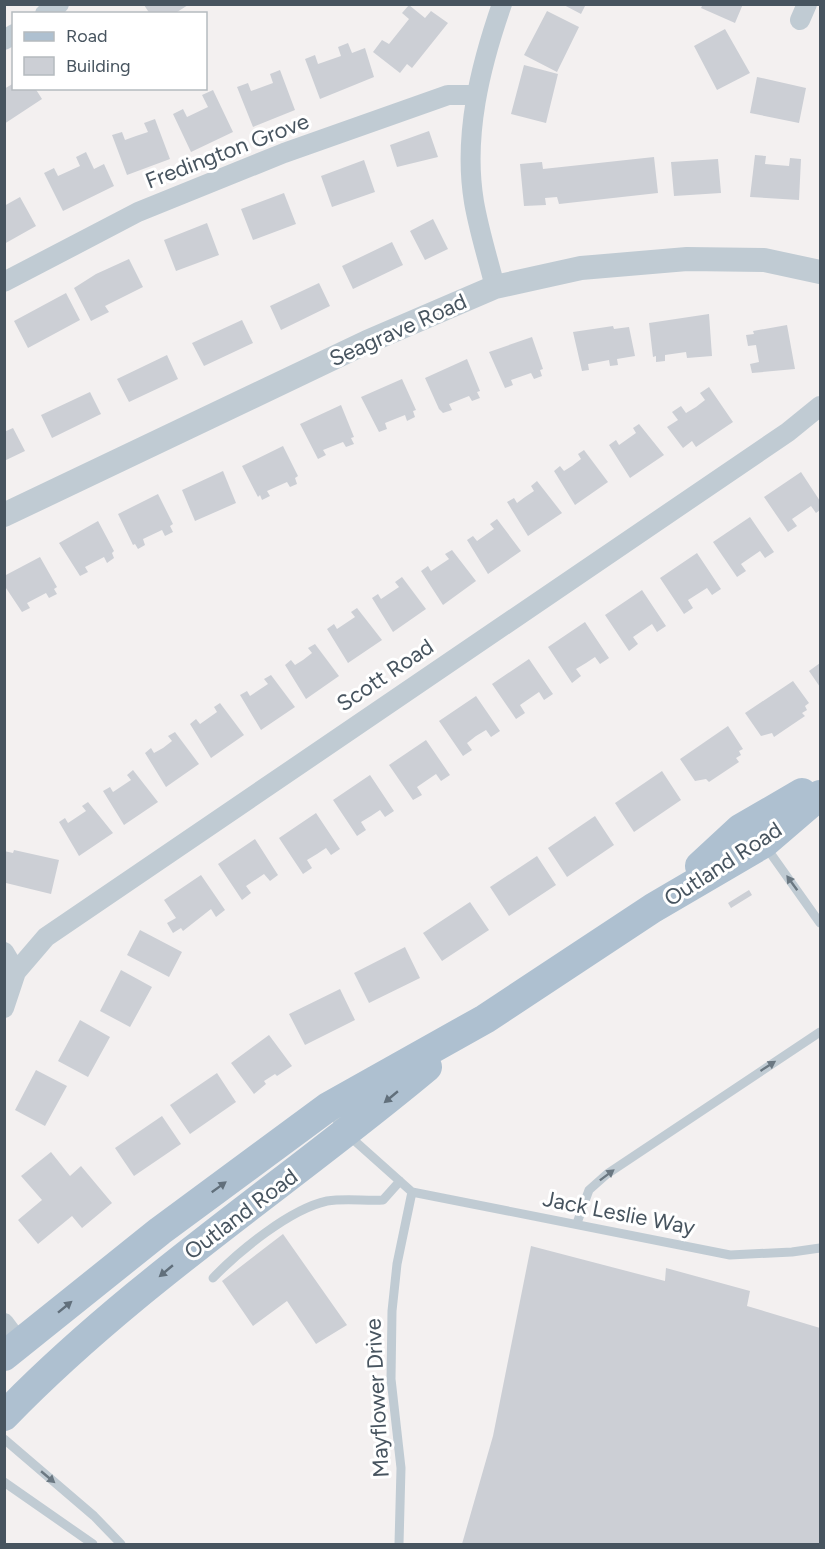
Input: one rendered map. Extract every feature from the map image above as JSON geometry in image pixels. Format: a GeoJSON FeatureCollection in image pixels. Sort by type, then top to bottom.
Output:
{"type":"FeatureCollection","features":[{"type":"Feature","properties":{"kind":"main road","name":"Outland Road"},"geometry":{"type":"LineString","coordinates":[[9,1341],[328,1107],[485,1019],[653,908],[820,783]]}},
{"type":"Feature","properties":{"kind":"main road","name":"Outland Road"},"geometry":{"type":"LineString","coordinates":[[756,833],[820,795]]}},
{"type":"Feature","properties":{"kind":"main road","name":"Outland Road"},"geometry":{"type":"LineString","coordinates":[[4,1416],[48,1371],[184,1256],[347,1134],[485,1019]]}},
{"type":"Feature","properties":{"kind":"street"},"geometry":{"type":"LineString","coordinates":[[495,287],[474,201],[470,151],[477,95],[489,43],[502,4]]}},
{"type":"Feature","properties":{"kind":"street","name":"Fredington Grove"},"geometry":{"type":"LineString","coordinates":[[4,282],[138,212],[284,153],[448,96],[477,95]]}},
{"type":"Feature","properties":{"kind":"street","name":"Seagrave Road"},"geometry":{"type":"LineString","coordinates":[[4,515],[367,342],[495,287],[581,268],[687,258],[764,260],[820,272]]}},
{"type":"Feature","properties":{"kind":"street","name":"Scott Road"},"geometry":{"type":"LineString","coordinates":[[4,1008],[16,972],[46,938],[778,438],[820,406]]}},
{"type":"Feature","properties":{"kind":"street"},"geometry":{"type":"LineString","coordinates":[[4,951],[16,972]]}},
{"type":"Feature","properties":{"kind":"lane"},"geometry":{"type":"LineString","coordinates":[[756,833],[820,923]]}},
{"type":"Feature","properties":{"kind":"lane"},"geometry":{"type":"LineString","coordinates":[[577,1223],[589,1190],[607,1174],[820,1032]]}},
{"type":"Feature","properties":{"kind":"lane"},"geometry":{"type":"LineString","coordinates":[[328,1107],[347,1134],[412,1192]]}},
{"type":"Feature","properties":{"kind":"lane"},"geometry":{"type":"LineString","coordinates":[[213,1278],[235,1256],[295,1215],[327,1201],[383,1200],[400,1181]]}},
{"type":"Feature","properties":{"kind":"lane","name":"Jack Leslie Way"},"geometry":{"type":"LineString","coordinates":[[412,1192],[730,1255],[792,1252],[820,1248]]}},
{"type":"Feature","properties":{"kind":"lane","name":"Mayflower Drive"},"geometry":{"type":"LineString","coordinates":[[399,1545],[401,1468],[391,1379],[392,1311],[397,1264],[412,1192]]}},
{"type":"Feature","properties":{"kind":"lane"},"geometry":{"type":"LineString","coordinates":[[4,1439],[94,1516],[121,1545]]}},
{"type":"Feature","properties":{"kind":"lane"},"geometry":{"type":"LineString","coordinates":[[4,1482],[93,1545]]}},
{"type":"Feature","properties":{"kind":"building"},"geometry":{"type":"Polygon","coordinates":[[[562,4],[586,4],[581,14],[562,4]]]}},
{"type":"Feature","properties":{"kind":"building"},"geometry":{"type":"Polygon","coordinates":[[[703,4],[743,4],[735,23],[701,8],[703,4]]]}},
{"type":"Feature","properties":{"kind":"building"},"geometry":{"type":"Polygon","coordinates":[[[144,5],[188,5],[177,12],[149,12],[144,5]]]}},
{"type":"Feature","properties":{"kind":"building"},"geometry":{"type":"Polygon","coordinates":[[[409,5],[425,18],[431,11],[448,23],[412,68],[407,64],[400,73],[373,52],[382,40],[389,44],[409,19],[402,13],[409,5]]]}},
{"type":"Feature","properties":{"kind":"building"},"geometry":{"type":"Polygon","coordinates":[[[547,11],[579,27],[557,72],[524,55],[547,11]]]}},
{"type":"Feature","properties":{"kind":"building"},"geometry":{"type":"Polygon","coordinates":[[[725,29],[750,73],[717,90],[694,46],[725,29]]]}},
{"type":"Feature","properties":{"kind":"building"},"geometry":{"type":"Polygon","coordinates":[[[348,43],[352,53],[365,48],[374,77],[320,99],[305,59],[315,55],[318,64],[341,56],[338,47],[348,43]]]}},
{"type":"Feature","properties":{"kind":"building"},"geometry":{"type":"Polygon","coordinates":[[[524,65],[558,74],[546,123],[511,114],[524,65]]]}},
{"type":"Feature","properties":{"kind":"building"},"geometry":{"type":"Polygon","coordinates":[[[280,70],[295,110],[253,127],[237,87],[248,83],[251,91],[273,83],[270,74],[280,70]]]}},
{"type":"Feature","properties":{"kind":"building"},"geometry":{"type":"Polygon","coordinates":[[[757,77],[806,88],[799,123],[750,113],[757,77]]]}},
{"type":"Feature","properties":{"kind":"building"},"geometry":{"type":"Polygon","coordinates":[[[12,84],[12,90],[36,90],[42,99],[4,124],[4,89],[12,84]]]}},
{"type":"Feature","properties":{"kind":"building"},"geometry":{"type":"Polygon","coordinates":[[[213,90],[233,132],[191,152],[173,114],[183,109],[187,117],[208,107],[202,95],[213,90]]]}},
{"type":"Feature","properties":{"kind":"building"},"geometry":{"type":"Polygon","coordinates":[[[155,119],[170,159],[127,175],[112,135],[122,132],[125,140],[148,132],[144,123],[155,119]]]}},
{"type":"Feature","properties":{"kind":"building"},"geometry":{"type":"Polygon","coordinates":[[[429,131],[438,157],[397,167],[390,145],[429,131]]]}},
{"type":"Feature","properties":{"kind":"building"},"geometry":{"type":"Polygon","coordinates":[[[86,152],[94,169],[104,164],[114,186],[63,211],[44,173],[54,168],[58,176],[80,166],[76,157],[86,152]]]}},
{"type":"Feature","properties":{"kind":"building"},"geometry":{"type":"Polygon","coordinates":[[[755,155],[766,156],[765,164],[789,166],[790,158],[801,159],[799,200],[750,197],[755,155]]]}},
{"type":"Feature","properties":{"kind":"building"},"geometry":{"type":"Polygon","coordinates":[[[654,157],[658,193],[559,204],[557,197],[545,198],[546,205],[524,206],[520,164],[542,162],[543,169],[654,157]]]}},
{"type":"Feature","properties":{"kind":"building"},"geometry":{"type":"Polygon","coordinates":[[[718,159],[721,193],[674,196],[671,162],[718,159]]]}},
{"type":"Feature","properties":{"kind":"building"},"geometry":{"type":"Polygon","coordinates":[[[364,160],[375,192],[332,207],[321,176],[364,160]]]}},
{"type":"Feature","properties":{"kind":"building"},"geometry":{"type":"Polygon","coordinates":[[[284,193],[296,224],[253,240],[241,209],[284,193]]]}},
{"type":"Feature","properties":{"kind":"building"},"geometry":{"type":"Polygon","coordinates":[[[20,197],[36,226],[4,244],[4,206],[20,197]]]}},
{"type":"Feature","properties":{"kind":"building"},"geometry":{"type":"Polygon","coordinates":[[[433,219],[448,249],[425,260],[410,231],[433,219]]]}},
{"type":"Feature","properties":{"kind":"building"},"geometry":{"type":"Polygon","coordinates":[[[207,223],[219,255],[176,271],[164,240],[207,223]]]}},
{"type":"Feature","properties":{"kind":"building"},"geometry":{"type":"Polygon","coordinates":[[[392,242],[403,265],[353,289],[342,266],[392,242]]]}},
{"type":"Feature","properties":{"kind":"building"},"geometry":{"type":"Polygon","coordinates":[[[129,259],[143,287],[105,306],[109,312],[91,321],[74,288],[96,274],[129,259]]]}},
{"type":"Feature","properties":{"kind":"building"},"geometry":{"type":"Polygon","coordinates":[[[319,283],[330,306],[281,330],[270,306],[319,283]]]}},
{"type":"Feature","properties":{"kind":"building"},"geometry":{"type":"Polygon","coordinates":[[[66,293],[80,320],[28,348],[14,321],[66,293]]]}},
{"type":"Feature","properties":{"kind":"building"},"geometry":{"type":"Polygon","coordinates":[[[709,314],[712,356],[687,358],[686,352],[665,355],[665,361],[656,362],[656,356],[653,357],[649,323],[709,314]]]}},
{"type":"Feature","properties":{"kind":"building"},"geometry":{"type":"Polygon","coordinates":[[[242,320],[253,343],[204,366],[192,343],[242,320]]]}},
{"type":"Feature","properties":{"kind":"building"},"geometry":{"type":"Polygon","coordinates":[[[787,325],[795,369],[752,373],[750,364],[759,362],[756,345],[748,346],[746,335],[754,334],[753,331],[787,325]]]}},
{"type":"Feature","properties":{"kind":"building"},"geometry":{"type":"Polygon","coordinates":[[[613,326],[614,329],[629,327],[635,356],[617,359],[618,365],[610,366],[609,360],[588,364],[589,370],[582,371],[573,332],[613,326]]]}},
{"type":"Feature","properties":{"kind":"building"},"geometry":{"type":"Polygon","coordinates":[[[532,337],[543,369],[540,370],[542,376],[534,379],[531,373],[511,380],[513,385],[505,388],[489,352],[532,337]]]}},
{"type":"Feature","properties":{"kind":"building"},"geometry":{"type":"Polygon","coordinates":[[[167,355],[178,379],[129,402],[117,379],[167,355]]]}},
{"type":"Feature","properties":{"kind":"building"},"geometry":{"type":"Polygon","coordinates":[[[467,359],[480,391],[477,392],[480,398],[472,401],[469,396],[449,404],[452,410],[443,413],[425,378],[467,359]]]}},
{"type":"Feature","properties":{"kind":"building"},"geometry":{"type":"Polygon","coordinates":[[[402,379],[416,410],[413,411],[415,417],[407,421],[405,415],[385,423],[387,429],[379,432],[361,397],[402,379]]]}},
{"type":"Feature","properties":{"kind":"building"},"geometry":{"type":"Polygon","coordinates":[[[709,387],[733,422],[696,447],[692,441],[683,448],[667,427],[678,420],[672,412],[681,406],[686,413],[696,407],[705,400],[700,393],[709,387]]]}},
{"type":"Feature","properties":{"kind":"building"},"geometry":{"type":"Polygon","coordinates":[[[90,392],[101,414],[52,438],[41,415],[90,392]]]}},
{"type":"Feature","properties":{"kind":"building"},"geometry":{"type":"Polygon","coordinates":[[[341,405],[354,437],[351,438],[354,444],[346,447],[343,442],[323,450],[326,455],[318,459],[300,424],[341,405]]]}},
{"type":"Feature","properties":{"kind":"building"},"geometry":{"type":"Polygon","coordinates":[[[639,424],[664,455],[630,478],[609,445],[616,440],[619,445],[636,433],[633,428],[639,424]]]}},
{"type":"Feature","properties":{"kind":"building"},"geometry":{"type":"Polygon","coordinates":[[[13,428],[25,451],[4,461],[4,432],[13,428]]]}},
{"type":"Feature","properties":{"kind":"building"},"geometry":{"type":"Polygon","coordinates":[[[283,446],[298,476],[295,478],[297,484],[290,487],[287,482],[267,491],[270,496],[262,500],[260,495],[258,497],[242,466],[283,446]]]}},
{"type":"Feature","properties":{"kind":"building"},"geometry":{"type":"Polygon","coordinates":[[[584,450],[608,482],[575,505],[554,471],[560,466],[564,471],[572,466],[581,459],[578,454],[584,450]]]}},
{"type":"Feature","properties":{"kind":"building"},"geometry":{"type":"Polygon","coordinates":[[[223,471],[236,503],[195,521],[182,490],[223,471]]]}},
{"type":"Feature","properties":{"kind":"building"},"geometry":{"type":"Polygon","coordinates":[[[801,472],[820,501],[820,510],[816,513],[811,506],[792,519],[797,526],[788,532],[764,497],[801,472]]]}},
{"type":"Feature","properties":{"kind":"building"},"geometry":{"type":"Polygon","coordinates":[[[537,481],[562,513],[528,536],[507,502],[514,498],[517,503],[534,491],[531,486],[537,481]]]}},
{"type":"Feature","properties":{"kind":"building"},"geometry":{"type":"Polygon","coordinates":[[[158,494],[173,524],[170,526],[173,532],[165,536],[162,530],[143,539],[145,545],[138,549],[135,544],[133,545],[118,514],[158,494]]]}},
{"type":"Feature","properties":{"kind":"building"},"geometry":{"type":"Polygon","coordinates":[[[750,517],[774,552],[765,558],[760,551],[741,564],[746,571],[737,577],[713,542],[750,517]]]}},
{"type":"Feature","properties":{"kind":"building"},"geometry":{"type":"Polygon","coordinates":[[[497,519],[521,551],[488,574],[467,540],[473,536],[477,541],[494,529],[490,524],[497,519]]]}},
{"type":"Feature","properties":{"kind":"building"},"geometry":{"type":"Polygon","coordinates":[[[98,521],[114,551],[112,553],[114,558],[107,563],[104,557],[85,567],[88,572],[80,576],[59,543],[98,521]]]}},
{"type":"Feature","properties":{"kind":"building"},"geometry":{"type":"Polygon","coordinates":[[[452,550],[476,581],[443,605],[421,571],[428,566],[431,571],[449,559],[445,554],[452,550]]]}},
{"type":"Feature","properties":{"kind":"building"},"geometry":{"type":"Polygon","coordinates":[[[697,553],[721,589],[712,595],[707,588],[688,600],[693,608],[684,614],[660,578],[697,553]]]}},
{"type":"Feature","properties":{"kind":"building"},"geometry":{"type":"Polygon","coordinates":[[[40,557],[57,587],[54,589],[57,594],[49,598],[46,593],[27,603],[30,608],[22,612],[4,585],[4,576],[40,557]]]}},
{"type":"Feature","properties":{"kind":"building"},"geometry":{"type":"Polygon","coordinates":[[[402,577],[426,609],[393,632],[372,598],[378,594],[381,599],[399,587],[395,582],[402,577]]]}},
{"type":"Feature","properties":{"kind":"building"},"geometry":{"type":"Polygon","coordinates":[[[642,590],[666,626],[657,632],[652,624],[633,637],[638,644],[629,651],[605,615],[642,590]]]}},
{"type":"Feature","properties":{"kind":"building"},"geometry":{"type":"Polygon","coordinates":[[[357,608],[382,640],[348,663],[327,629],[334,624],[337,629],[355,617],[351,612],[357,608]]]}},
{"type":"Feature","properties":{"kind":"building"},"geometry":{"type":"Polygon","coordinates":[[[585,622],[609,658],[600,664],[595,657],[576,669],[581,676],[572,683],[548,647],[585,622]]]}},
{"type":"Feature","properties":{"kind":"building"},"geometry":{"type":"Polygon","coordinates":[[[315,644],[339,676],[306,699],[285,665],[291,660],[295,665],[303,660],[312,653],[308,648],[315,644]]]}},
{"type":"Feature","properties":{"kind":"building"},"geometry":{"type":"Polygon","coordinates":[[[529,659],[553,694],[544,700],[539,692],[520,705],[525,713],[516,719],[492,684],[529,659]]]}},
{"type":"Feature","properties":{"kind":"building"},"geometry":{"type":"Polygon","coordinates":[[[820,663],[820,687],[809,671],[820,663]]]}},
{"type":"Feature","properties":{"kind":"building"},"geometry":{"type":"Polygon","coordinates":[[[271,675],[295,707],[261,730],[240,695],[247,691],[250,696],[268,684],[264,679],[271,675]]]}},
{"type":"Feature","properties":{"kind":"building"},"geometry":{"type":"Polygon","coordinates":[[[793,681],[809,703],[805,706],[807,710],[802,713],[805,716],[774,737],[772,733],[761,736],[745,713],[793,681]]]}},
{"type":"Feature","properties":{"kind":"building"},"geometry":{"type":"Polygon","coordinates":[[[476,696],[500,731],[491,737],[486,730],[476,736],[467,743],[472,750],[463,756],[439,721],[476,696]]]}},
{"type":"Feature","properties":{"kind":"building"},"geometry":{"type":"Polygon","coordinates":[[[220,703],[244,735],[211,758],[190,724],[196,719],[200,724],[217,712],[214,707],[220,703]]]}},
{"type":"Feature","properties":{"kind":"building"},"geometry":{"type":"Polygon","coordinates":[[[728,726],[743,749],[739,751],[741,755],[736,758],[739,762],[709,782],[706,779],[695,781],[680,759],[728,726]]]}},
{"type":"Feature","properties":{"kind":"building"},"geometry":{"type":"Polygon","coordinates":[[[175,732],[199,764],[166,787],[145,753],[151,748],[154,753],[163,748],[172,741],[168,736],[175,732]]]}},
{"type":"Feature","properties":{"kind":"building"},"geometry":{"type":"Polygon","coordinates":[[[426,740],[450,775],[441,781],[436,774],[417,787],[422,795],[413,800],[389,765],[426,740]]]}},
{"type":"Feature","properties":{"kind":"building"},"geometry":{"type":"Polygon","coordinates":[[[133,770],[158,802],[124,825],[103,791],[110,787],[113,792],[131,780],[127,775],[133,770]]]}},
{"type":"Feature","properties":{"kind":"building"},"geometry":{"type":"Polygon","coordinates":[[[662,771],[681,800],[634,832],[615,803],[662,771]]]}},
{"type":"Feature","properties":{"kind":"building"},"geometry":{"type":"Polygon","coordinates":[[[370,775],[394,811],[385,817],[380,810],[361,822],[366,830],[357,836],[333,800],[370,775]]]}},
{"type":"Feature","properties":{"kind":"building"},"geometry":{"type":"Polygon","coordinates":[[[88,802],[113,833],[79,856],[59,822],[65,818],[68,823],[86,811],[82,806],[88,802]]]}},
{"type":"Feature","properties":{"kind":"building"},"geometry":{"type":"Polygon","coordinates":[[[316,813],[340,849],[331,855],[326,848],[307,860],[312,868],[303,874],[279,838],[316,813]]]}},
{"type":"Feature","properties":{"kind":"building"},"geometry":{"type":"Polygon","coordinates":[[[595,816],[614,845],[567,877],[548,848],[595,816]]]}},
{"type":"Feature","properties":{"kind":"building"},"geometry":{"type":"Polygon","coordinates":[[[255,839],[278,875],[270,881],[264,874],[246,886],[251,893],[242,900],[218,864],[255,839]]]}},
{"type":"Feature","properties":{"kind":"building"},"geometry":{"type":"Polygon","coordinates":[[[14,850],[59,860],[51,894],[6,883],[4,851],[13,853],[14,850]]]}},
{"type":"Feature","properties":{"kind":"building"},"geometry":{"type":"Polygon","coordinates":[[[537,856],[556,885],[509,916],[490,887],[537,856]]]}},
{"type":"Feature","properties":{"kind":"building"},"geometry":{"type":"Polygon","coordinates":[[[201,875],[225,910],[216,917],[211,909],[183,931],[181,928],[173,933],[167,923],[176,918],[164,900],[201,875]]]}},
{"type":"Feature","properties":{"kind":"building"},"geometry":{"type":"Polygon","coordinates":[[[749,890],[752,895],[731,908],[728,903],[749,890]]]}},
{"type":"Feature","properties":{"kind":"building"},"geometry":{"type":"Polygon","coordinates":[[[470,902],[489,930],[442,961],[423,933],[470,902]]]}},
{"type":"Feature","properties":{"kind":"building"},"geometry":{"type":"Polygon","coordinates":[[[140,930],[182,952],[169,977],[127,955],[140,930]]]}},
{"type":"Feature","properties":{"kind":"building"},"geometry":{"type":"Polygon","coordinates":[[[405,947],[420,978],[369,1003],[354,973],[405,947]]]}},
{"type":"Feature","properties":{"kind":"building"},"geometry":{"type":"Polygon","coordinates":[[[121,970],[152,987],[130,1027],[100,1011],[121,970]]]}},
{"type":"Feature","properties":{"kind":"building"},"geometry":{"type":"Polygon","coordinates":[[[340,989],[355,1020],[305,1045],[289,1014],[340,989]]]}},
{"type":"Feature","properties":{"kind":"building"},"geometry":{"type":"Polygon","coordinates":[[[80,1020],[110,1037],[88,1077],[58,1061],[80,1020]]]}},
{"type":"Feature","properties":{"kind":"building"},"geometry":{"type":"Polygon","coordinates":[[[269,1035],[292,1066],[264,1081],[266,1084],[254,1094],[231,1063],[269,1035]]]}},
{"type":"Feature","properties":{"kind":"building"},"geometry":{"type":"Polygon","coordinates":[[[36,1070],[67,1086],[45,1126],[15,1110],[36,1070]]]}},
{"type":"Feature","properties":{"kind":"building"},"geometry":{"type":"Polygon","coordinates":[[[217,1073],[236,1102],[190,1134],[170,1105],[217,1073]]]}},
{"type":"Feature","properties":{"kind":"building"},"geometry":{"type":"Polygon","coordinates":[[[162,1116],[181,1144],[134,1176],[115,1148],[162,1116]]]}},
{"type":"Feature","properties":{"kind":"building"},"geometry":{"type":"Polygon","coordinates":[[[51,1152],[70,1176],[81,1166],[112,1203],[82,1228],[72,1216],[38,1244],[18,1220],[42,1200],[21,1176],[51,1152]]]}},
{"type":"Feature","properties":{"kind":"building"},"geometry":{"type":"Polygon","coordinates":[[[283,1234],[347,1325],[316,1344],[287,1301],[253,1326],[222,1281],[283,1234]]]}},
{"type":"Feature","properties":{"kind":"building"},"geometry":{"type":"Polygon","coordinates":[[[531,1246],[665,1281],[666,1268],[750,1291],[747,1306],[820,1328],[820,1544],[462,1544],[493,1436],[531,1246]]]}}]}
